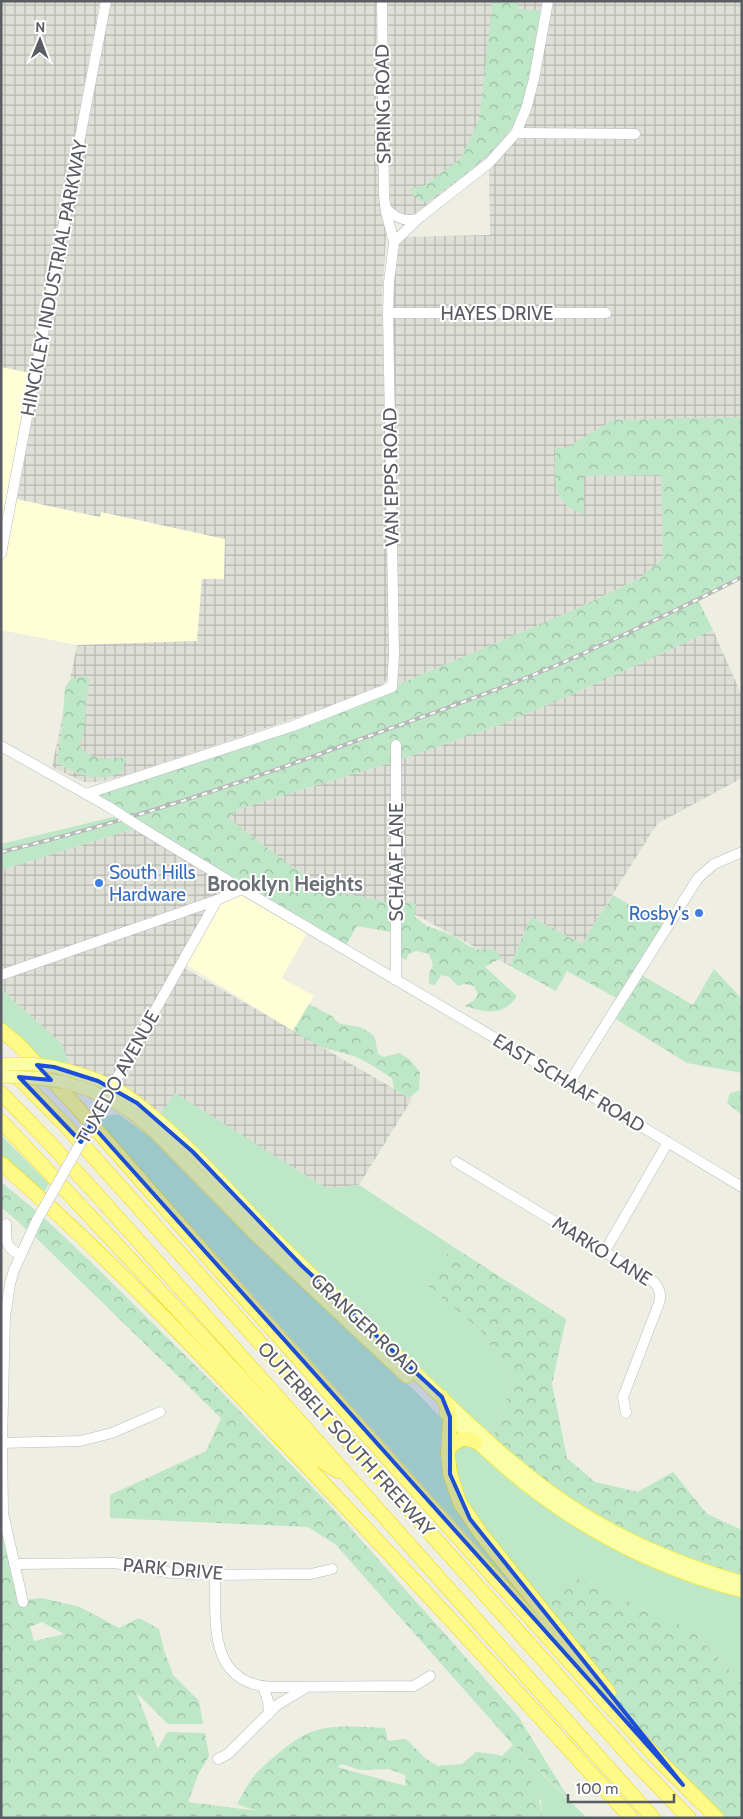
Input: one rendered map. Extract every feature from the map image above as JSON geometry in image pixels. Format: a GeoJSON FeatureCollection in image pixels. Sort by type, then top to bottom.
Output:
{"type":"FeatureCollection","features":[{"type":"Feature","properties":{"kind":"highway"},"geometry":{"type":"LineString","coordinates":[[1,1030],[18,1044],[74,1104],[552,1642],[683,1785],[717,1818]]}},
{"type":"Feature","properties":{"kind":"highway","name":"OUTERBELT SOUTH FREEWAY"},"geometry":{"type":"LineString","coordinates":[[1,1062],[29,1087],[72,1132],[634,1761],[689,1818]]}},
{"type":"Feature","properties":{"kind":"highway","name":"OUTERBELT SOUTH FREEWAY"},"geometry":{"type":"LineString","coordinates":[[1,1093],[48,1141],[653,1818]]}},
{"type":"Feature","properties":{"kind":"highway"},"geometry":{"type":"LineString","coordinates":[[1,1121],[315,1457],[349,1478]]}},
{"type":"Feature","properties":{"kind":"highway"},"geometry":{"type":"LineString","coordinates":[[1,1163],[72,1228],[204,1358],[428,1594],[631,1818]]}},
{"type":"Feature","properties":{"kind":"highway"},"geometry":{"type":"LineString","coordinates":[[442,1397],[450,1416],[448,1450],[452,1480],[460,1503],[470,1519],[683,1785]]}},
{"type":"Feature","properties":{"kind":"highway"},"geometry":{"type":"LineString","coordinates":[[448,1450],[458,1440],[464,1438],[476,1442]]}},
{"type":"Feature","properties":{"kind":"main road","name":"GRANGER ROAD"},"geometry":{"type":"LineString","coordinates":[[1,1062],[32,1064],[87,1076],[110,1092],[154,1132],[257,1236],[476,1442],[525,1484],[570,1516],[627,1548],[678,1571],[742,1592]]}},
{"type":"Feature","properties":{"kind":"main road","name":"GRANGER ROAD"},"geometry":{"type":"LineString","coordinates":[[1,1076],[45,1079],[89,1090],[110,1092],[147,1110],[193,1152],[295,1258],[514,1464],[576,1509],[621,1535],[692,1566],[742,1582]]}},
{"type":"Feature","properties":{"kind":"street","name":"HINCKLEY INDUSTRIAL PARKWAY"},"geometry":{"type":"LineString","coordinates":[[1,554],[106,1]]}},
{"type":"Feature","properties":{"kind":"street","name":"SPRING ROAD"},"geometry":{"type":"LineString","coordinates":[[382,1],[386,207],[394,242]]}},
{"type":"Feature","properties":{"kind":"street"},"geometry":{"type":"LineString","coordinates":[[394,242],[418,218],[489,163],[516,133],[526,109],[534,79],[548,1]]}},
{"type":"Feature","properties":{"kind":"street"},"geometry":{"type":"LineString","coordinates":[[516,133],[635,134]]}},
{"type":"Feature","properties":{"kind":"street"},"geometry":{"type":"LineString","coordinates":[[386,207],[399,219],[409,220],[418,218]]}},
{"type":"Feature","properties":{"kind":"street","name":"VAN EPPS ROAD"},"geometry":{"type":"LineString","coordinates":[[86,794],[293,726],[392,687],[394,655],[388,314],[389,282],[394,242]]}},
{"type":"Feature","properties":{"kind":"street","name":"HAYES DRIVE"},"geometry":{"type":"LineString","coordinates":[[388,314],[606,313]]}},
{"type":"Feature","properties":{"kind":"street","name":"SCHAAF LANE"},"geometry":{"type":"LineString","coordinates":[[396,745],[396,980]]}},
{"type":"Feature","properties":{"kind":"street","name":"EAST SCHAAF ROAD"},"geometry":{"type":"LineString","coordinates":[[1,746],[108,807],[242,890],[569,1082],[742,1187]]}},
{"type":"Feature","properties":{"kind":"street"},"geometry":{"type":"LineString","coordinates":[[569,1082],[698,878],[714,864],[742,852]]}},
{"type":"Feature","properties":{"kind":"street"},"geometry":{"type":"LineString","coordinates":[[1,975],[242,890]]}},
{"type":"Feature","properties":{"kind":"street","name":"TUXEDO AVENUE"},"geometry":{"type":"LineString","coordinates":[[23,1602],[3,1513],[2,1402],[5,1317],[10,1284],[20,1254],[37,1220],[217,900]]}},
{"type":"Feature","properties":{"kind":"street"},"geometry":{"type":"LineString","coordinates":[[604,1251],[668,1142]]}},
{"type":"Feature","properties":{"kind":"street","name":"MARKO LANE"},"geometry":{"type":"LineString","coordinates":[[456,1162],[653,1281],[658,1286],[661,1297],[623,1397],[626,1414]]}},
{"type":"Feature","properties":{"kind":"street"},"geometry":{"type":"LineString","coordinates":[[6,1224],[6,1244],[10,1250],[20,1254]]}},
{"type":"Feature","properties":{"kind":"street"},"geometry":{"type":"LineString","coordinates":[[2,1443],[80,1441],[112,1433],[160,1412]]}},
{"type":"Feature","properties":{"kind":"street","name":"PARK DRIVE"},"geometry":{"type":"LineString","coordinates":[[14,1564],[115,1563],[172,1573],[215,1575],[311,1574],[332,1570]]}},
{"type":"Feature","properties":{"kind":"street"},"geometry":{"type":"LineString","coordinates":[[215,1575],[218,1647],[224,1660],[242,1679],[263,1686],[414,1686],[430,1676]]}},
{"type":"Feature","properties":{"kind":"street"},"geometry":{"type":"LineString","coordinates":[[263,1686],[268,1700],[269,1714]]}},
{"type":"Feature","properties":{"kind":"street"},"geometry":{"type":"LineString","coordinates":[[218,1759],[228,1754],[284,1700],[308,1687]]}},
{"type":"Feature","properties":{"kind":"highlighted area"},"geometry":{"type":"Polygon","coordinates":[[[37,1065],[54,1067],[98,1081],[137,1103],[193,1152],[301,1265],[442,1397],[450,1417],[450,1474],[470,1519],[683,1785],[91,1124],[81,1142],[19,1077],[51,1080],[37,1065]]]}},
{"type":"Feature","properties":{"kind":"shaded area"},"geometry":{"type":"Polygon","coordinates":[[[1,1],[100,1],[31,373],[1,367],[1,1]]]}},
{"type":"Feature","properties":{"kind":"shaded area"},"geometry":{"type":"Polygon","coordinates":[[[111,1],[377,1],[380,207],[386,236],[382,298],[390,667],[389,675],[383,685],[370,693],[132,773],[100,782],[83,782],[52,767],[77,645],[197,641],[202,579],[224,579],[225,539],[101,512],[100,517],[17,499],[111,1]]]}},
{"type":"Feature","properties":{"kind":"shaded area"},"geometry":{"type":"Polygon","coordinates":[[[387,1],[742,1],[741,418],[613,420],[566,476],[661,475],[663,559],[640,578],[576,609],[392,687],[388,313],[399,237],[490,235],[489,163],[516,133],[517,119],[492,153],[415,214],[403,216],[390,207],[387,1]]]}},
{"type":"Feature","properties":{"kind":"shaded area"},"geometry":{"type":"Polygon","coordinates":[[[1,367],[31,373],[7,497],[99,517],[101,512],[225,538],[224,579],[202,579],[197,641],[77,645],[1,630],[1,367]]]}},
{"type":"Feature","properties":{"kind":"shaded area"},"geometry":{"type":"Polygon","coordinates":[[[713,630],[742,696],[742,778],[657,824],[582,944],[531,917],[510,966],[396,904],[322,889],[229,819],[236,810],[396,761],[500,725],[571,695],[713,630]]]}},
{"type":"Feature","properties":{"kind":"shaded area"},"geometry":{"type":"Polygon","coordinates":[[[140,827],[242,889],[217,900],[181,966],[412,1099],[359,1185],[326,1188],[175,1094],[157,1119],[71,1071],[62,1044],[1,989],[1,870],[140,827]]]}},
{"type":"Feature","properties":{"kind":"shaded area"},"geometry":{"type":"Polygon","coordinates":[[[242,889],[309,929],[282,978],[314,996],[293,1031],[182,962],[217,900],[242,889]]]}},
{"type":"Feature","properties":{"kind":"green space"},"geometry":{"type":"Polygon","coordinates":[[[491,1],[517,1],[518,9],[546,11],[521,121],[515,121],[498,144],[477,165],[430,200],[423,202],[413,195],[410,189],[425,185],[460,159],[479,120],[492,7],[491,1]]]}},
{"type":"Feature","properties":{"kind":"green space"},"geometry":{"type":"Polygon","coordinates":[[[742,327],[742,577],[698,600],[713,630],[571,695],[500,725],[396,761],[236,810],[229,819],[322,889],[396,904],[396,933],[357,926],[344,949],[86,794],[392,687],[576,609],[640,578],[663,558],[661,475],[584,476],[584,514],[573,509],[559,496],[555,480],[555,448],[566,448],[613,420],[741,417],[740,330],[742,327]]]}},
{"type":"Feature","properties":{"kind":"green space"},"geometry":{"type":"Polygon","coordinates":[[[84,675],[89,679],[84,731],[80,746],[84,751],[95,757],[113,759],[126,757],[127,759],[124,763],[124,770],[107,777],[90,777],[57,763],[65,688],[69,681],[84,675]]]}},
{"type":"Feature","properties":{"kind":"green space"},"geometry":{"type":"Polygon","coordinates":[[[122,815],[140,827],[1,870],[1,844],[122,815]]]}},
{"type":"Feature","properties":{"kind":"green space"},"geometry":{"type":"Polygon","coordinates":[[[613,895],[667,926],[638,973],[693,1005],[714,969],[742,999],[742,1073],[687,1063],[611,1016],[620,1000],[567,971],[556,991],[510,966],[531,917],[582,944],[613,895]]]}},
{"type":"Feature","properties":{"kind":"green space"},"geometry":{"type":"Polygon","coordinates":[[[403,902],[416,904],[415,917],[427,926],[452,935],[469,946],[480,950],[497,951],[501,958],[485,967],[517,996],[512,1002],[501,1010],[480,1010],[465,1006],[474,1000],[478,994],[474,986],[464,984],[458,986],[449,977],[441,975],[435,985],[429,984],[429,974],[433,965],[429,954],[416,951],[409,954],[406,960],[400,957],[400,907],[403,902]]]}},
{"type":"Feature","properties":{"kind":"green space"},"geometry":{"type":"Polygon","coordinates":[[[1,989],[62,1044],[71,1071],[45,1066],[1,1030],[1,989]]]}},
{"type":"Feature","properties":{"kind":"green space"},"geometry":{"type":"Polygon","coordinates":[[[309,1004],[332,1016],[341,1024],[360,1027],[372,1034],[375,1038],[378,1054],[384,1057],[400,1053],[409,1059],[420,1072],[419,1090],[409,1098],[394,1089],[392,1078],[370,1064],[354,1056],[321,1047],[293,1031],[309,1004]]]}},
{"type":"Feature","properties":{"kind":"green space"},"geometry":{"type":"Polygon","coordinates":[[[742,1090],[742,1115],[727,1103],[730,1093],[742,1090]]]}},
{"type":"Feature","properties":{"kind":"green space"},"geometry":{"type":"Polygon","coordinates":[[[175,1093],[326,1188],[359,1185],[452,1246],[429,1286],[483,1333],[513,1383],[491,1443],[157,1119],[175,1093]]]}},
{"type":"Feature","properties":{"kind":"green space"},"geometry":{"type":"Polygon","coordinates":[[[118,1114],[150,1137],[224,1212],[416,1392],[444,1421],[444,1471],[536,1612],[99,1123],[107,1116],[118,1114]]]}},
{"type":"Feature","properties":{"kind":"green space"},"geometry":{"type":"Polygon","coordinates":[[[1,1135],[49,1184],[43,1194],[1,1158],[1,1135]]]}},
{"type":"Feature","properties":{"kind":"green space"},"geometry":{"type":"Polygon","coordinates":[[[1,1182],[40,1214],[95,1266],[214,1384],[337,1513],[518,1716],[569,1799],[513,1745],[336,1545],[308,1527],[110,1518],[110,1495],[206,1451],[221,1418],[31,1233],[1,1207],[1,1182]]]}},
{"type":"Feature","properties":{"kind":"green space"},"geometry":{"type":"Polygon","coordinates":[[[452,1246],[566,1319],[552,1384],[567,1458],[595,1482],[638,1492],[673,1472],[707,1514],[742,1530],[742,1582],[621,1535],[491,1443],[513,1383],[483,1333],[428,1286],[452,1246]]]}},
{"type":"Feature","properties":{"kind":"green space"},"geometry":{"type":"Polygon","coordinates":[[[464,1438],[742,1591],[742,1683],[693,1631],[543,1609],[455,1490],[453,1443],[464,1438]]]}},
{"type":"Feature","properties":{"kind":"green space"},"geometry":{"type":"Polygon","coordinates":[[[1,1524],[23,1600],[42,1598],[80,1607],[119,1628],[139,1618],[159,1629],[173,1675],[199,1701],[203,1724],[168,1724],[136,1692],[158,1749],[167,1732],[205,1733],[209,1756],[199,1773],[188,1802],[257,1811],[237,1804],[253,1777],[289,1745],[305,1735],[320,1729],[367,1727],[385,1728],[388,1741],[406,1739],[425,1758],[438,1766],[462,1764],[476,1752],[504,1757],[520,1768],[532,1782],[539,1799],[542,1818],[1,1818],[1,1524]],[[42,1622],[30,1627],[34,1641],[64,1634],[42,1622]],[[341,1764],[337,1767],[406,1786],[405,1775],[389,1769],[360,1770],[341,1764]]]}},
{"type":"Feature","properties":{"kind":"green space"},"geometry":{"type":"Polygon","coordinates":[[[576,1578],[693,1631],[742,1683],[742,1818],[717,1818],[626,1714],[543,1609],[576,1578]]]}},
{"type":"Feature","properties":{"kind":"green space"},"geometry":{"type":"Polygon","coordinates":[[[513,1745],[587,1818],[542,1818],[541,1801],[502,1756],[513,1745]]]}},
{"type":"Feature","properties":{"kind":"railway"},"geometry":{"type":"LineString","coordinates":[[1,852],[177,803],[453,706],[555,666],[649,623],[742,577]]}},
{"type":"Feature","properties":{"kind":"place","name":"South Hills Hardware"},"geometry":{"type":"Point","coordinates":[99,883]}},
{"type":"Feature","properties":{"kind":"place","name":"Rosby's"},"geometry":{"type":"Point","coordinates":[699,913]}},
{"type":"Feature","properties":{"kind":"district","name":"Brooklyn Heights"},"geometry":{"type":"Point","coordinates":[285,883]}}]}
